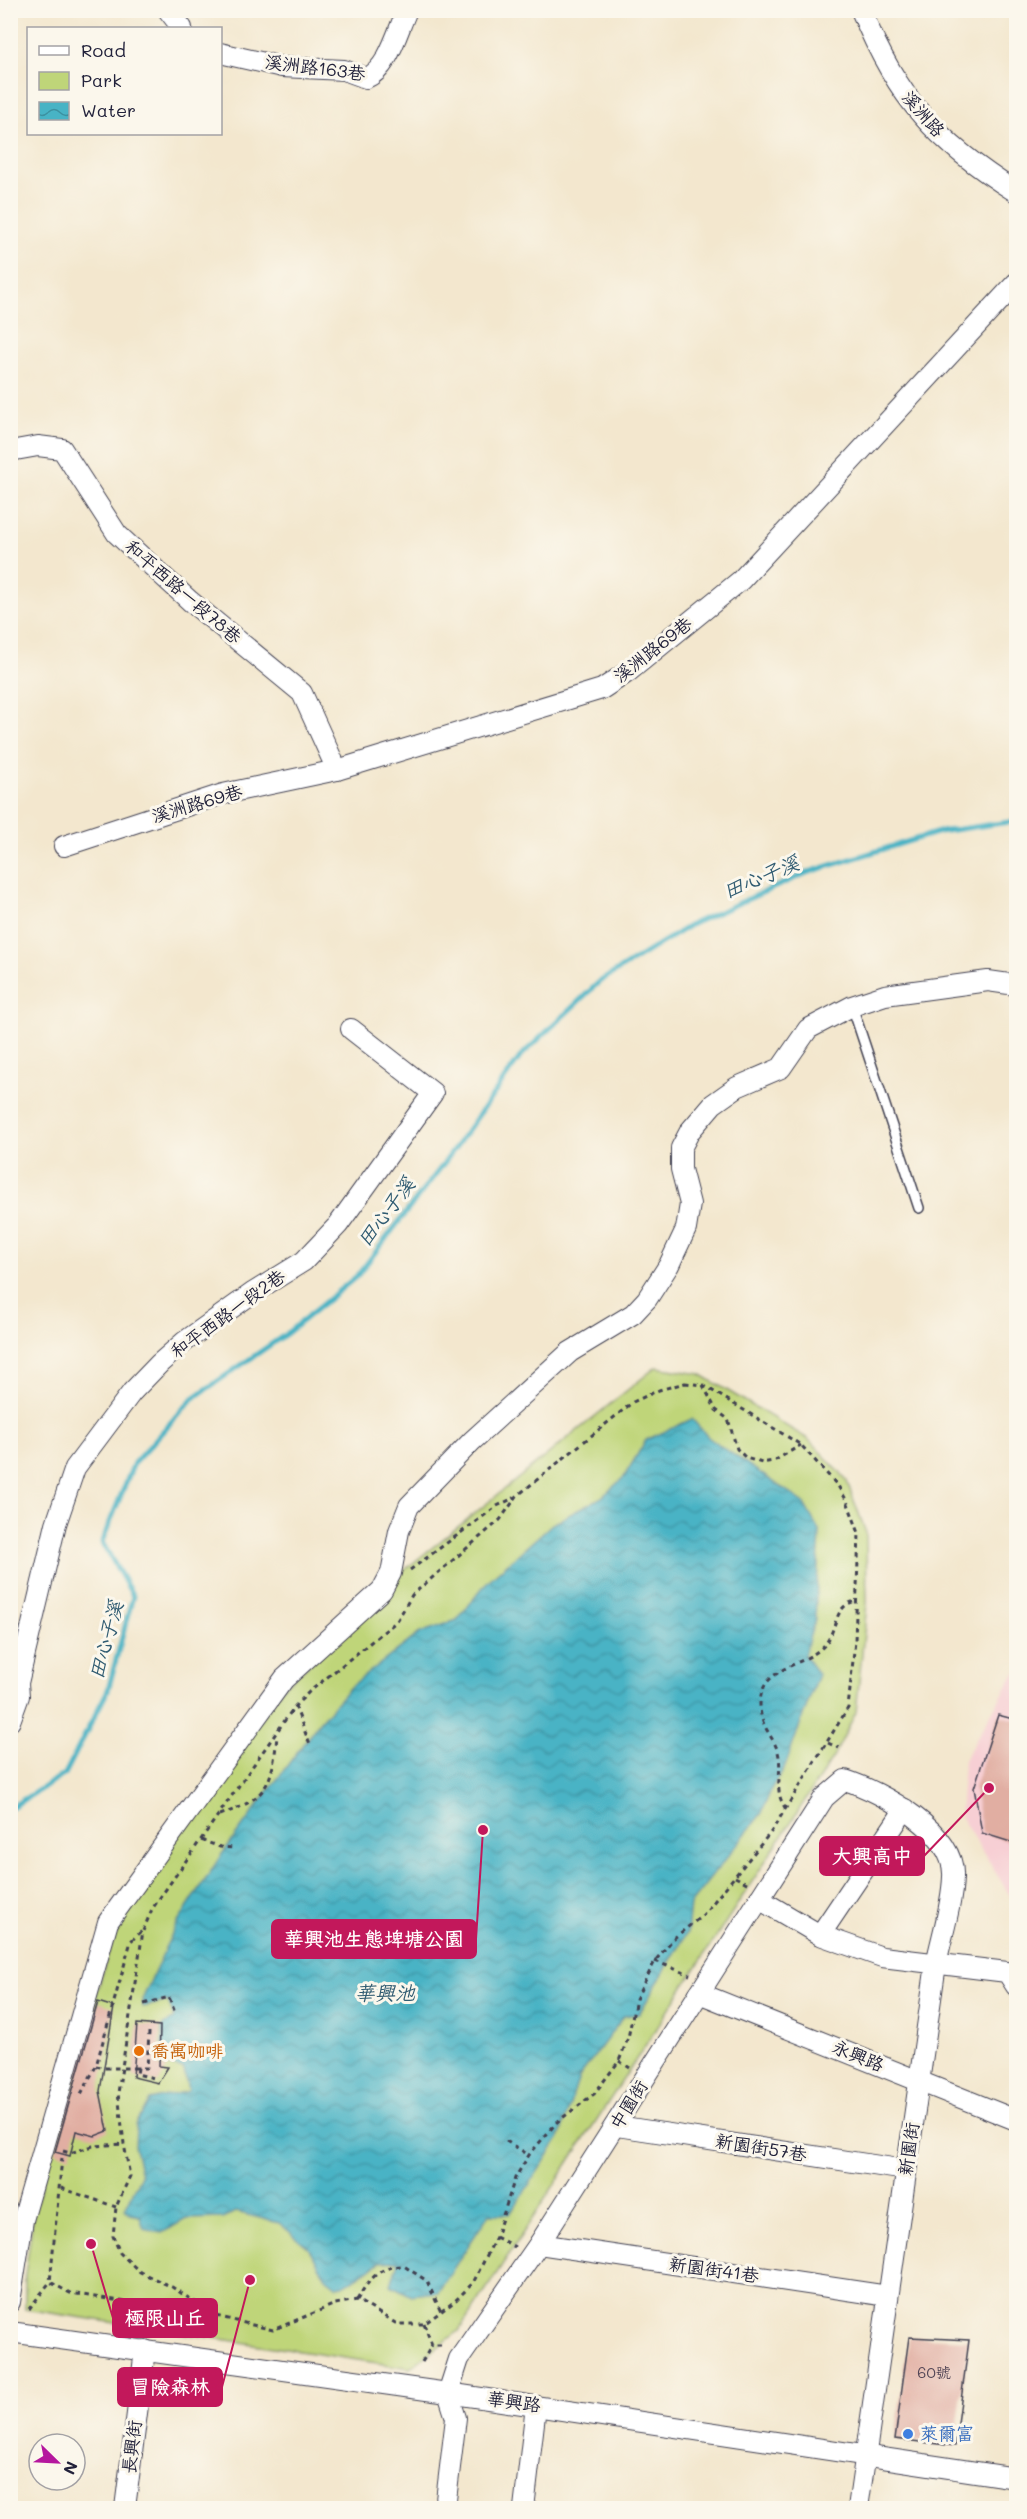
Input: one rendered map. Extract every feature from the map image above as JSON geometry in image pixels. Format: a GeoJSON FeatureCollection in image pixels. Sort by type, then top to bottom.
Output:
{"type":"FeatureCollection","features":[{"type":"Feature","properties":{"kind":"street"},"geometry":{"type":"LineString","coordinates":[[168,10],[181,27]]}},
{"type":"Feature","properties":{"kind":"street","name":"溪洲路163巷"},"geometry":{"type":"LineString","coordinates":[[222,53],[282,68],[344,70],[366,78],[376,74],[407,10]]}},
{"type":"Feature","properties":{"kind":"street","name":"溪洲路"},"geometry":{"type":"LineString","coordinates":[[861,10],[879,56],[912,106],[954,149],[1017,192]]}},
{"type":"Feature","properties":{"kind":"street","name":"溪洲路69巷"},"geometry":{"type":"LineString","coordinates":[[64,846],[223,794],[338,770],[602,689],[628,672],[741,580],[1017,283]]}},
{"type":"Feature","properties":{"kind":"street","name":"和平西路一段78巷"},"geometry":{"type":"LineString","coordinates":[[10,451],[38,446],[62,449],[117,534],[190,601],[302,693],[338,770]]}},
{"type":"Feature","properties":{"kind":"street"},"geometry":{"type":"LineString","coordinates":[[20,2305],[23,2220],[108,1922],[284,1679],[382,1590],[391,1573],[399,1531],[409,1506],[472,1441],[570,1352],[633,1314],[647,1299],[669,1265],[686,1229],[690,1204],[681,1169],[681,1148],[690,1131],[713,1104],[737,1087],[781,1068],[808,1029],[852,1006],[885,995],[988,981],[1017,985]]}},
{"type":"Feature","properties":{"kind":"street","name":"和平西路一段2巷"},"geometry":{"type":"LineString","coordinates":[[10,1721],[19,1696],[18,1683],[56,1524],[75,1468],[132,1392],[160,1363],[184,1342],[254,1292],[304,1261],[338,1225],[433,1093],[351,1029]]}},
{"type":"Feature","properties":{"kind":"street","name":"中園街"},"geometry":{"type":"LineString","coordinates":[[448,2393],[459,2359],[539,2244],[616,2126],[696,1984],[755,1892],[824,1798],[845,1780],[869,1788],[905,1809]]}},
{"type":"Feature","properties":{"kind":"street"},"geometry":{"type":"LineString","coordinates":[[820,1935],[905,1809]]}},
{"type":"Feature","properties":{"kind":"street","name":"新園街"},"geometry":{"type":"LineString","coordinates":[[858,2508],[936,1964],[954,1875],[947,1847],[905,1809]]}},
{"type":"Feature","properties":{"kind":"street"},"geometry":{"type":"LineString","coordinates":[[755,1892],[820,1935],[882,1957],[1007,1972],[1017,1986]]}},
{"type":"Feature","properties":{"kind":"street","name":"永興路"},"geometry":{"type":"LineString","coordinates":[[696,1984],[1017,2121]]}},
{"type":"Feature","properties":{"kind":"street","name":"新園街57巷"},"geometry":{"type":"LineString","coordinates":[[616,2126],[906,2170]]}},
{"type":"Feature","properties":{"kind":"street","name":"新園街41巷"},"geometry":{"type":"LineString","coordinates":[[539,2244],[888,2296]]}},
{"type":"Feature","properties":{"kind":"street","name":"華興路"},"geometry":{"type":"LineString","coordinates":[[10,2332],[448,2393],[1017,2478]]}},
{"type":"Feature","properties":{"kind":"street","name":"長興街"},"geometry":{"type":"LineString","coordinates":[[124,2508],[144,2350]]}},
{"type":"Feature","properties":{"kind":"street"},"geometry":{"type":"LineString","coordinates":[[445,2508],[456,2418],[448,2393]]}},
{"type":"Feature","properties":{"kind":"street"},"geometry":{"type":"LineString","coordinates":[[524,2508],[536,2406]]}},
{"type":"Feature","properties":{"kind":"lane"},"geometry":{"type":"LineString","coordinates":[[852,1006],[919,1208]]}},
{"type":"Feature","properties":{"kind":"path"},"geometry":{"type":"LineString","coordinates":[[50,2282],[70,2293],[216,2316],[273,2330],[335,2304],[357,2300],[397,2324],[424,2324],[473,2283],[496,2237],[515,2178],[529,2155],[543,2136],[594,2094],[620,2061],[636,1999],[655,1960],[703,1915],[787,1810],[848,1708],[859,1533],[838,1486],[801,1445],[703,1385],[685,1383],[659,1390],[633,1402],[517,1497],[500,1520],[412,1595],[396,1621],[309,1692],[295,1706],[152,1909],[143,1931],[118,2093],[130,2176],[116,2207],[113,2236],[120,2253],[140,2272],[172,2287],[216,2316]]}},
{"type":"Feature","properties":{"kind":"path"},"geometry":{"type":"LineString","coordinates":[[703,1385],[716,1410],[728,1419],[736,1449],[746,1458],[762,1463],[774,1461],[801,1445]]}},
{"type":"Feature","properties":{"kind":"path"},"geometry":{"type":"LineString","coordinates":[[407,1572],[497,1506],[517,1497]]}},
{"type":"Feature","properties":{"kind":"path"},"geometry":{"type":"LineString","coordinates":[[787,1810],[779,1800],[777,1746],[764,1727],[760,1713],[762,1694],[767,1683],[780,1670],[820,1650],[828,1641],[843,1607],[856,1601]]}},
{"type":"Feature","properties":{"kind":"path"},"geometry":{"type":"LineString","coordinates":[[295,1706],[310,1745]]}},
{"type":"Feature","properties":{"kind":"path"},"geometry":{"type":"LineString","coordinates":[[219,1815],[237,1808],[266,1789],[271,1775],[277,1734]]}},
{"type":"Feature","properties":{"kind":"path"},"geometry":{"type":"LineString","coordinates":[[828,1743],[839,1748]]}},
{"type":"Feature","properties":{"kind":"path"},"geometry":{"type":"LineString","coordinates":[[201,1840],[220,1847],[233,1848]]}},
{"type":"Feature","properties":{"kind":"path"},"geometry":{"type":"LineString","coordinates":[[735,1877],[755,1892]]}},
{"type":"Feature","properties":{"kind":"path"},"geometry":{"type":"LineString","coordinates":[[80,2095],[84,2084],[96,2066],[131,1941],[143,1931]]}},
{"type":"Feature","properties":{"kind":"path"},"geometry":{"type":"LineString","coordinates":[[655,1960],[696,1984]]}},
{"type":"Feature","properties":{"kind":"path"},"geometry":{"type":"LineString","coordinates":[[144,2004],[169,1997],[175,2013]]}},
{"type":"Feature","properties":{"kind":"path"},"geometry":{"type":"LineString","coordinates":[[96,2066],[147,2068],[149,2032]]}},
{"type":"Feature","properties":{"kind":"path"},"geometry":{"type":"LineString","coordinates":[[620,2061],[631,2069]]}},
{"type":"Feature","properties":{"kind":"path"},"geometry":{"type":"LineString","coordinates":[[136,2068],[137,2074],[154,2078]]}},
{"type":"Feature","properties":{"kind":"path"},"geometry":{"type":"LineString","coordinates":[[506,2141],[529,2155]]}},
{"type":"Feature","properties":{"kind":"path"},"geometry":{"type":"LineString","coordinates":[[20,2305],[50,2282],[63,2151],[70,2154],[93,2146],[124,2144]]}},
{"type":"Feature","properties":{"kind":"path"},"geometry":{"type":"LineString","coordinates":[[61,2188],[116,2207]]}},
{"type":"Feature","properties":{"kind":"path"},"geometry":{"type":"LineString","coordinates":[[496,2237],[515,2247]]}},
{"type":"Feature","properties":{"kind":"path"},"geometry":{"type":"LineString","coordinates":[[357,2300],[370,2278],[383,2269],[404,2266],[427,2282],[441,2312]]}},
{"type":"Feature","properties":{"kind":"path"},"geometry":{"type":"LineString","coordinates":[[135,2325],[140,2304]]}},
{"type":"Feature","properties":{"kind":"path"},"geometry":{"type":"LineString","coordinates":[[424,2324],[432,2345]]}},
{"type":"Feature","properties":{"kind":"path"},"geometry":{"type":"LineString","coordinates":[[432,2345],[444,2344]]}},
{"type":"Feature","properties":{"kind":"path"},"geometry":{"type":"LineString","coordinates":[[422,2362],[432,2345]]}},
{"type":"Feature","properties":{"kind":"shaded area"},"geometry":{"type":"Polygon","coordinates":[[[1016,1671],[1016,1905],[960,1816],[964,1760],[1016,1671]]]}},
{"type":"Feature","properties":{"kind":"green space","name":"華興池"},"geometry":{"type":"Polygon","coordinates":[[[656,1367],[700,1374],[808,1439],[846,1479],[866,1533],[867,1603],[856,1712],[834,1756],[459,2331],[410,2368],[25,2309],[25,2275],[34,2211],[108,1954],[129,1904],[283,1687],[380,1603],[402,1572],[656,1367]]]}},
{"type":"Feature","properties":{"kind":"water","name":"華興池"},"geometry":{"type":"Polygon","coordinates":[[[692,1419],[709,1438],[803,1502],[820,1532],[815,1619],[804,1655],[818,1674],[785,1767],[771,1789],[762,1813],[690,1904],[687,1933],[639,2014],[624,2016],[579,2077],[559,2139],[510,2214],[489,2214],[438,2292],[410,2295],[391,2285],[398,2261],[380,2262],[345,2285],[336,2286],[326,2278],[308,2247],[279,2223],[236,2212],[223,2218],[186,2219],[162,2233],[144,2229],[140,2216],[129,2214],[125,2209],[141,2175],[135,2148],[136,2125],[150,2100],[188,2091],[184,2069],[162,2063],[162,2027],[174,2018],[168,2001],[143,2007],[142,2000],[175,1927],[220,1857],[320,1721],[350,1687],[420,1633],[457,1620],[487,1582],[552,1524],[602,1497],[624,1477],[646,1440],[692,1419]]]}},
{"type":"Feature","properties":{"kind":"building"},"geometry":{"type":"Polygon","coordinates":[[[998,1715],[1017,1720],[1017,1844],[982,1833],[974,1788],[998,1715]]]}},
{"type":"Feature","properties":{"kind":"building"},"geometry":{"type":"Polygon","coordinates":[[[98,2002],[114,2007],[100,2091],[108,2131],[95,2136],[76,2131],[70,2156],[55,2152],[98,2002]]]}},
{"type":"Feature","properties":{"kind":"building"},"geometry":{"type":"Polygon","coordinates":[[[137,2024],[160,2026],[159,2066],[168,2067],[158,2083],[133,2077],[137,2024]]]}},
{"type":"Feature","properties":{"kind":"building"},"geometry":{"type":"Polygon","coordinates":[[[909,2337],[969,2340],[955,2446],[895,2439],[909,2337]]]}},
{"type":"Feature","properties":{"kind":"waterway","name":"田心子溪"},"geometry":{"type":"LineString","coordinates":[[10,1808],[65,1774],[108,1690],[133,1596],[102,1542],[134,1463],[192,1399],[286,1334],[357,1276],[442,1166],[521,1056],[599,982],[692,924],[809,872],[939,832],[1016,821]]}},
{"type":"Feature","properties":{"kind":"place","name":"大興高中"},"geometry":{"type":"Point","coordinates":[989,1788]}},
{"type":"Feature","properties":{"kind":"place","name":"華興池生態埤塘公園"},"geometry":{"type":"Point","coordinates":[483,1830]}},
{"type":"Feature","properties":{"kind":"place","name":"喬寓咖啡"},"geometry":{"type":"Point","coordinates":[139,2051]}},
{"type":"Feature","properties":{"kind":"place","name":"極限山丘"},"geometry":{"type":"Point","coordinates":[91,2244]}},
{"type":"Feature","properties":{"kind":"place","name":"冒險森林"},"geometry":{"type":"Point","coordinates":[250,2280]}},
{"type":"Feature","properties":{"kind":"place","name":"萊爾富"},"geometry":{"type":"Point","coordinates":[908,2434]}}]}
